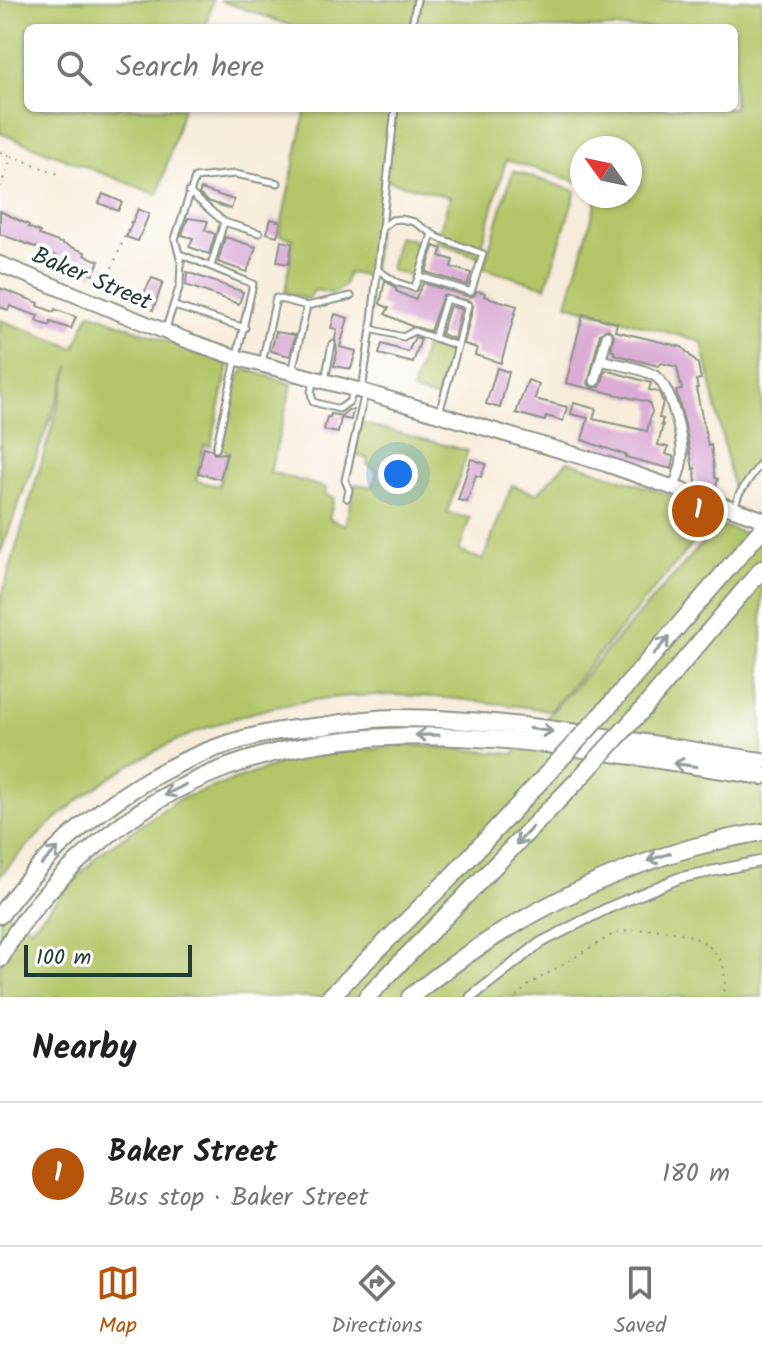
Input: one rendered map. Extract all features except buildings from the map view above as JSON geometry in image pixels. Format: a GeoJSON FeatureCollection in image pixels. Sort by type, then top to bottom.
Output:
{"type":"FeatureCollection","features":[{"type":"Feature","properties":{"kind":"highway"},"geometry":{"type":"LineString","coordinates":[[330,997],[546,775],[762,529]]}},
{"type":"Feature","properties":{"kind":"highway"},"geometry":{"type":"LineString","coordinates":[[367,997],[578,780],[644,708],[762,569]]}},
{"type":"Feature","properties":{"kind":"highway"},"geometry":{"type":"LineString","coordinates":[[0,915],[48,857],[85,823],[125,793],[200,754],[268,733],[394,718],[508,725],[762,761]]}},
{"type":"Feature","properties":{"kind":"highway"},"geometry":{"type":"LineString","coordinates":[[0,959],[28,915],[54,884],[109,833],[147,806],[187,784],[273,752],[358,737],[437,735],[534,744],[762,776]]}},
{"type":"Feature","properties":{"kind":"highway"},"geometry":{"type":"LineString","coordinates":[[410,997],[484,941],[565,896],[657,858],[718,840],[762,832]]}},
{"type":"Feature","properties":{"kind":"highway"},"geometry":{"type":"LineString","coordinates":[[320,997],[392,936]]}},
{"type":"Feature","properties":{"kind":"main road","name":"Baker Street"},"geometry":{"type":"LineString","coordinates":[[0,264],[164,332],[238,358],[439,413],[674,487],[762,519]]}},
{"type":"Feature","properties":{"kind":"street"},"geometry":{"type":"LineString","coordinates":[[595,381],[607,336]]}},
{"type":"Feature","properties":{"kind":"street"},"geometry":{"type":"LineString","coordinates":[[601,360],[648,373],[664,384],[670,396],[682,453],[674,487]]}},
{"type":"Feature","properties":{"kind":"street"},"geometry":{"type":"LineString","coordinates":[[471,997],[540,943],[608,908],[679,878],[762,861]]}},
{"type":"Feature","properties":{"kind":"lane"},"geometry":{"type":"LineString","coordinates":[[412,24],[417,0]]}},
{"type":"Feature","properties":{"kind":"lane"},"geometry":{"type":"LineString","coordinates":[[347,498],[349,490],[345,480],[371,329],[395,112]]}},
{"type":"Feature","properties":{"kind":"lane"},"geometry":{"type":"LineString","coordinates":[[164,332],[180,285],[180,254],[175,239],[195,178],[235,174],[278,183]]}},
{"type":"Feature","properties":{"kind":"lane"},"geometry":{"type":"LineString","coordinates":[[189,192],[224,222],[259,233]]}},
{"type":"Feature","properties":{"kind":"lane"},"geometry":{"type":"LineString","coordinates":[[382,228],[392,220],[414,222],[432,234],[483,254],[439,413]]}},
{"type":"Feature","properties":{"kind":"lane"},"geometry":{"type":"LineString","coordinates":[[211,266],[224,222]]}},
{"type":"Feature","properties":{"kind":"lane"},"geometry":{"type":"LineString","coordinates":[[377,269],[396,282],[414,288],[432,234]]}},
{"type":"Feature","properties":{"kind":"lane"},"geometry":{"type":"LineString","coordinates":[[180,254],[253,284],[216,449]]}},
{"type":"Feature","properties":{"kind":"lane"},"geometry":{"type":"LineString","coordinates":[[419,276],[471,292]]}},
{"type":"Feature","properties":{"kind":"lane"},"geometry":{"type":"LineString","coordinates":[[262,364],[276,298],[307,306],[351,296]]}},
{"type":"Feature","properties":{"kind":"lane"},"geometry":{"type":"LineString","coordinates":[[434,338],[446,299],[468,305]]}},
{"type":"Feature","properties":{"kind":"lane"},"geometry":{"type":"LineString","coordinates":[[174,306],[245,328]]}},
{"type":"Feature","properties":{"kind":"lane"},"geometry":{"type":"LineString","coordinates":[[292,373],[307,306]]}},
{"type":"Feature","properties":{"kind":"lane"},"geometry":{"type":"LineString","coordinates":[[371,329],[403,337],[414,331],[458,346]]}},
{"type":"Feature","properties":{"kind":"lane"},"geometry":{"type":"LineString","coordinates":[[332,344],[320,380],[311,392],[313,402],[339,409],[360,390]]}},
{"type":"Feature","properties":{"kind":"lane"},"geometry":{"type":"LineString","coordinates":[[734,509],[739,494],[762,461]]}},
{"type":"Feature","properties":{"kind":"path"},"geometry":{"type":"LineString","coordinates":[[0,152],[61,175]]}},
{"type":"Feature","properties":{"kind":"path"},"geometry":{"type":"LineString","coordinates":[[0,187],[12,156]]}},
{"type":"Feature","properties":{"kind":"path"},"geometry":{"type":"LineString","coordinates":[[97,303],[131,221]]}},
{"type":"Feature","properties":{"kind":"path"},"geometry":{"type":"LineString","coordinates":[[516,997],[530,984],[612,935],[626,930],[663,929],[684,933],[712,948],[722,963],[724,997]]}},
{"type":"Feature","properties":{"kind":"green space"},"geometry":{"type":"Polygon","coordinates":[[[0,0],[213,0],[206,24],[24,24],[24,112],[182,112],[158,195],[0,133],[0,0]]]}},
{"type":"Feature","properties":{"kind":"green space"},"geometry":{"type":"Polygon","coordinates":[[[219,0],[762,0],[762,456],[734,493],[702,342],[567,304],[595,208],[642,208],[642,136],[570,136],[570,179],[506,160],[479,257],[436,242],[450,197],[382,179],[372,277],[348,273],[344,286],[333,294],[315,290],[308,299],[285,293],[293,239],[279,235],[305,112],[738,112],[738,24],[287,24],[219,0]]]}},
{"type":"Feature","properties":{"kind":"green space"},"geometry":{"type":"Polygon","coordinates":[[[513,171],[570,189],[571,208],[546,287],[483,268],[513,171]]]}},
{"type":"Feature","properties":{"kind":"green space"},"geometry":{"type":"Polygon","coordinates":[[[398,236],[423,243],[413,277],[390,270],[398,236]]]}},
{"type":"Feature","properties":{"kind":"green space"},"geometry":{"type":"Polygon","coordinates":[[[90,312],[229,365],[211,446],[204,445],[196,481],[219,486],[228,451],[220,449],[238,379],[245,369],[292,384],[270,472],[326,488],[325,495],[334,497],[329,519],[345,525],[355,484],[373,487],[377,470],[367,465],[368,459],[354,454],[361,423],[468,451],[447,513],[470,518],[459,551],[483,560],[512,485],[537,494],[568,461],[720,512],[551,710],[394,695],[337,697],[281,706],[228,720],[176,740],[128,766],[82,798],[39,834],[0,876],[0,602],[70,366],[0,554],[0,320],[75,348],[90,312]]]}},
{"type":"Feature","properties":{"kind":"green space"},"geometry":{"type":"Polygon","coordinates":[[[427,340],[454,348],[439,399],[412,391],[427,340]]]}},
{"type":"Feature","properties":{"kind":"green space"},"geometry":{"type":"Polygon","coordinates":[[[719,525],[762,539],[762,997],[0,997],[0,908],[31,928],[99,854],[177,800],[303,756],[413,745],[514,754],[719,525]]]}},
{"type":"Feature","properties":{"kind":"place","name":"Baker Street"},"geometry":{"type":"Point","coordinates":[698,511]}}]}
